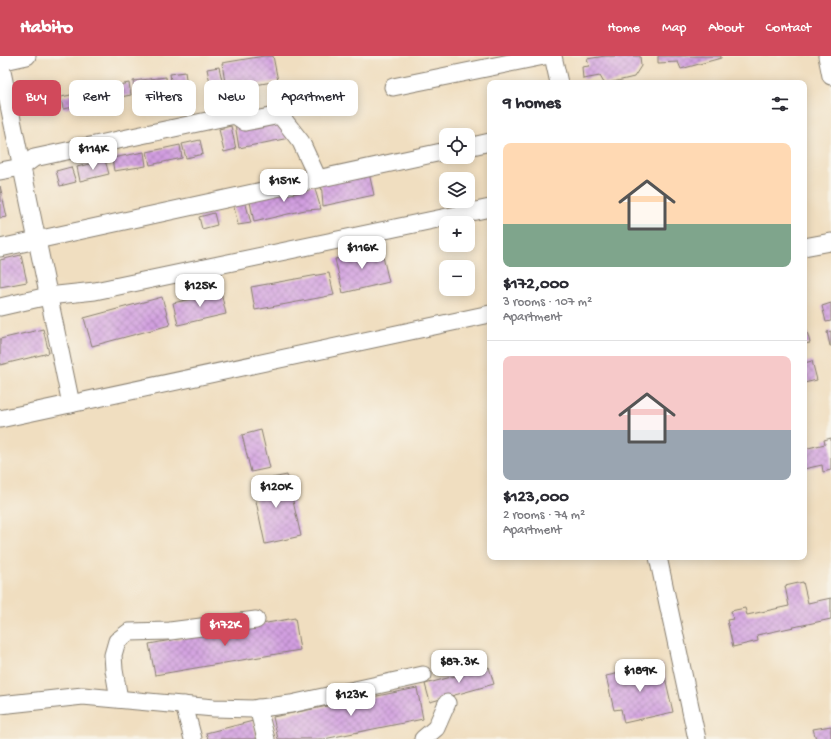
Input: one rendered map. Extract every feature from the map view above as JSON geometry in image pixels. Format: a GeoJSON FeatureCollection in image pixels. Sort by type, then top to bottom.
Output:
{"type":"FeatureCollection","features":[{"type":"Feature","properties":{"kind":"street"},"geometry":{"type":"LineString","coordinates":[[27,56],[0,62],[71,404]]}},
{"type":"Feature","properties":{"kind":"street"},"geometry":{"type":"LineString","coordinates":[[393,87],[544,56]]}},
{"type":"Feature","properties":{"kind":"street"},"geometry":{"type":"LineString","coordinates":[[553,56],[558,80]]}},
{"type":"Feature","properties":{"kind":"street"},"geometry":{"type":"LineString","coordinates":[[827,56],[831,76]]}},
{"type":"Feature","properties":{"kind":"street"},"geometry":{"type":"LineString","coordinates":[[0,171],[22,167],[34,158],[235,114],[245,122],[280,116],[301,142],[318,179]]}},
{"type":"Feature","properties":{"kind":"street"},"geometry":{"type":"LineString","coordinates":[[475,145],[487,143]]}},
{"type":"Feature","properties":{"kind":"street"},"geometry":{"type":"LineString","coordinates":[[0,248],[37,241],[72,231],[439,153]]}},
{"type":"Feature","properties":{"kind":"street"},"geometry":{"type":"LineString","coordinates":[[0,307],[48,296],[95,291],[487,209]]}},
{"type":"Feature","properties":{"kind":"street"},"geometry":{"type":"LineString","coordinates":[[807,246],[831,242]]}},
{"type":"Feature","properties":{"kind":"street"},"geometry":{"type":"LineString","coordinates":[[0,419],[487,315]]}},
{"type":"Feature","properties":{"kind":"street"},"geometry":{"type":"LineString","coordinates":[[659,560],[697,739]]}},
{"type":"Feature","properties":{"kind":"street"},"geometry":{"type":"LineString","coordinates":[[119,699],[113,655],[117,641],[129,632],[170,631],[256,620]]}},
{"type":"Feature","properties":{"kind":"street"},"geometry":{"type":"LineString","coordinates":[[0,705],[83,696],[214,708],[258,708],[291,704],[423,675]]}},
{"type":"Feature","properties":{"kind":"street"},"geometry":{"type":"LineString","coordinates":[[423,739],[436,728],[447,703]]}},
{"type":"Feature","properties":{"kind":"street"},"geometry":{"type":"LineString","coordinates":[[184,705],[193,739]]}},
{"type":"Feature","properties":{"kind":"street"},"geometry":{"type":"LineString","coordinates":[[258,708],[266,739]]}},
{"type":"Feature","properties":{"kind":"building"},"geometry":{"type":"Polygon","coordinates":[[[264,56],[273,56],[278,80],[267,80],[267,83],[259,84],[259,80],[225,80],[222,63],[264,56]]]}},
{"type":"Feature","properties":{"kind":"building"},"geometry":{"type":"Polygon","coordinates":[[[605,56],[640,56],[641,66],[634,77],[622,80],[602,80],[600,76],[583,79],[582,67],[589,66],[587,59],[605,56]]]}},
{"type":"Feature","properties":{"kind":"building"},"geometry":{"type":"Polygon","coordinates":[[[658,56],[721,56],[721,58],[681,69],[678,62],[658,63],[658,56]]]}},
{"type":"Feature","properties":{"kind":"building"},"geometry":{"type":"Polygon","coordinates":[[[219,67],[222,80],[209,80],[207,69],[219,67]]]}},
{"type":"Feature","properties":{"kind":"building"},"geometry":{"type":"Polygon","coordinates":[[[185,72],[186,80],[171,80],[170,74],[185,72]]]}},
{"type":"Feature","properties":{"kind":"building"},"geometry":{"type":"Polygon","coordinates":[[[166,77],[166,80],[141,80],[166,77]]]}},
{"type":"Feature","properties":{"kind":"building"},"geometry":{"type":"Polygon","coordinates":[[[129,83],[131,95],[124,96],[124,84],[129,83]]]}},
{"type":"Feature","properties":{"kind":"building"},"geometry":{"type":"Polygon","coordinates":[[[69,95],[69,108],[63,109],[61,97],[69,95]]]}},
{"type":"Feature","properties":{"kind":"building"},"geometry":{"type":"Polygon","coordinates":[[[280,120],[289,138],[239,148],[235,124],[280,120]]]}},
{"type":"Feature","properties":{"kind":"building"},"geometry":{"type":"Polygon","coordinates":[[[231,126],[236,149],[224,152],[219,129],[231,126]]]}},
{"type":"Feature","properties":{"kind":"building"},"geometry":{"type":"Polygon","coordinates":[[[200,140],[203,154],[186,158],[182,144],[200,140]]]}},
{"type":"Feature","properties":{"kind":"building"},"geometry":{"type":"Polygon","coordinates":[[[180,145],[182,158],[150,165],[147,152],[180,145]]]}},
{"type":"Feature","properties":{"kind":"building"},"geometry":{"type":"Polygon","coordinates":[[[144,152],[146,166],[114,171],[112,158],[144,152]]]}},
{"type":"Feature","properties":{"kind":"building"},"geometry":{"type":"Polygon","coordinates":[[[105,160],[109,174],[80,181],[77,167],[105,160]]]}},
{"type":"Feature","properties":{"kind":"building"},"geometry":{"type":"Polygon","coordinates":[[[71,167],[76,182],[60,186],[56,171],[71,167]]]}},
{"type":"Feature","properties":{"kind":"building"},"geometry":{"type":"Polygon","coordinates":[[[369,173],[374,195],[323,206],[321,181],[369,173]]]}},
{"type":"Feature","properties":{"kind":"building"},"geometry":{"type":"Polygon","coordinates":[[[0,186],[7,217],[0,218],[0,186]]]}},
{"type":"Feature","properties":{"kind":"building"},"geometry":{"type":"Polygon","coordinates":[[[314,186],[321,209],[305,210],[254,222],[249,197],[314,186]]]}},
{"type":"Feature","properties":{"kind":"building"},"geometry":{"type":"Polygon","coordinates":[[[245,201],[251,223],[238,225],[233,203],[245,201]]]}},
{"type":"Feature","properties":{"kind":"building"},"geometry":{"type":"Polygon","coordinates":[[[214,213],[217,225],[202,229],[199,217],[214,213]]]}},
{"type":"Feature","properties":{"kind":"building"},"geometry":{"type":"Polygon","coordinates":[[[381,248],[389,282],[343,293],[335,259],[381,248]]]}},
{"type":"Feature","properties":{"kind":"building"},"geometry":{"type":"Polygon","coordinates":[[[21,255],[27,282],[0,287],[0,260],[21,255]]]}},
{"type":"Feature","properties":{"kind":"building"},"geometry":{"type":"Polygon","coordinates":[[[329,273],[334,295],[255,310],[251,287],[329,273]]]}},
{"type":"Feature","properties":{"kind":"building"},"geometry":{"type":"Polygon","coordinates":[[[221,292],[226,314],[178,325],[173,303],[221,292]]]}},
{"type":"Feature","properties":{"kind":"building"},"geometry":{"type":"Polygon","coordinates":[[[162,297],[170,325],[92,346],[84,318],[162,297]]]}},
{"type":"Feature","properties":{"kind":"building"},"geometry":{"type":"Polygon","coordinates":[[[831,303],[831,321],[826,322],[822,306],[831,303]]]}},
{"type":"Feature","properties":{"kind":"building"},"geometry":{"type":"Polygon","coordinates":[[[43,329],[49,353],[0,365],[0,339],[43,329]]]}},
{"type":"Feature","properties":{"kind":"building"},"geometry":{"type":"Polygon","coordinates":[[[807,331],[810,343],[807,344],[807,331]]]}},
{"type":"Feature","properties":{"kind":"building"},"geometry":{"type":"Polygon","coordinates":[[[831,331],[831,346],[830,346],[827,332],[831,331]]]}},
{"type":"Feature","properties":{"kind":"building"},"geometry":{"type":"Polygon","coordinates":[[[812,361],[817,380],[807,382],[807,362],[812,361]]]}},
{"type":"Feature","properties":{"kind":"building"},"geometry":{"type":"Polygon","coordinates":[[[261,430],[270,468],[251,472],[242,435],[261,430]]]}},
{"type":"Feature","properties":{"kind":"building"},"geometry":{"type":"Polygon","coordinates":[[[831,438],[831,470],[823,472],[822,465],[807,468],[807,448],[825,444],[824,440],[831,438]]]}},
{"type":"Feature","properties":{"kind":"building"},"geometry":{"type":"Polygon","coordinates":[[[287,475],[301,536],[265,544],[252,482],[287,475]]]}},
{"type":"Feature","properties":{"kind":"building"},"geometry":{"type":"Polygon","coordinates":[[[803,582],[808,603],[831,598],[831,619],[757,635],[758,641],[733,647],[727,620],[733,619],[731,611],[745,608],[747,615],[789,606],[785,586],[803,582]]]}},
{"type":"Feature","properties":{"kind":"building"},"geometry":{"type":"Polygon","coordinates":[[[295,618],[300,650],[155,675],[149,644],[295,618]]]}},
{"type":"Feature","properties":{"kind":"building"},"geometry":{"type":"Polygon","coordinates":[[[662,664],[673,712],[624,723],[621,709],[614,710],[606,676],[662,664]]]}},
{"type":"Feature","properties":{"kind":"building"},"geometry":{"type":"Polygon","coordinates":[[[489,667],[494,684],[430,702],[425,684],[489,667]]]}},
{"type":"Feature","properties":{"kind":"building"},"geometry":{"type":"Polygon","coordinates":[[[417,688],[423,719],[324,739],[278,739],[273,717],[417,688]]]}},
{"type":"Feature","properties":{"kind":"building"},"geometry":{"type":"Polygon","coordinates":[[[253,721],[257,739],[208,739],[206,733],[253,721]]]}},
{"type":"Feature","properties":{"kind":"building"},"geometry":{"type":"Polygon","coordinates":[[[831,726],[831,739],[816,739],[813,729],[831,726]]]}}]}
